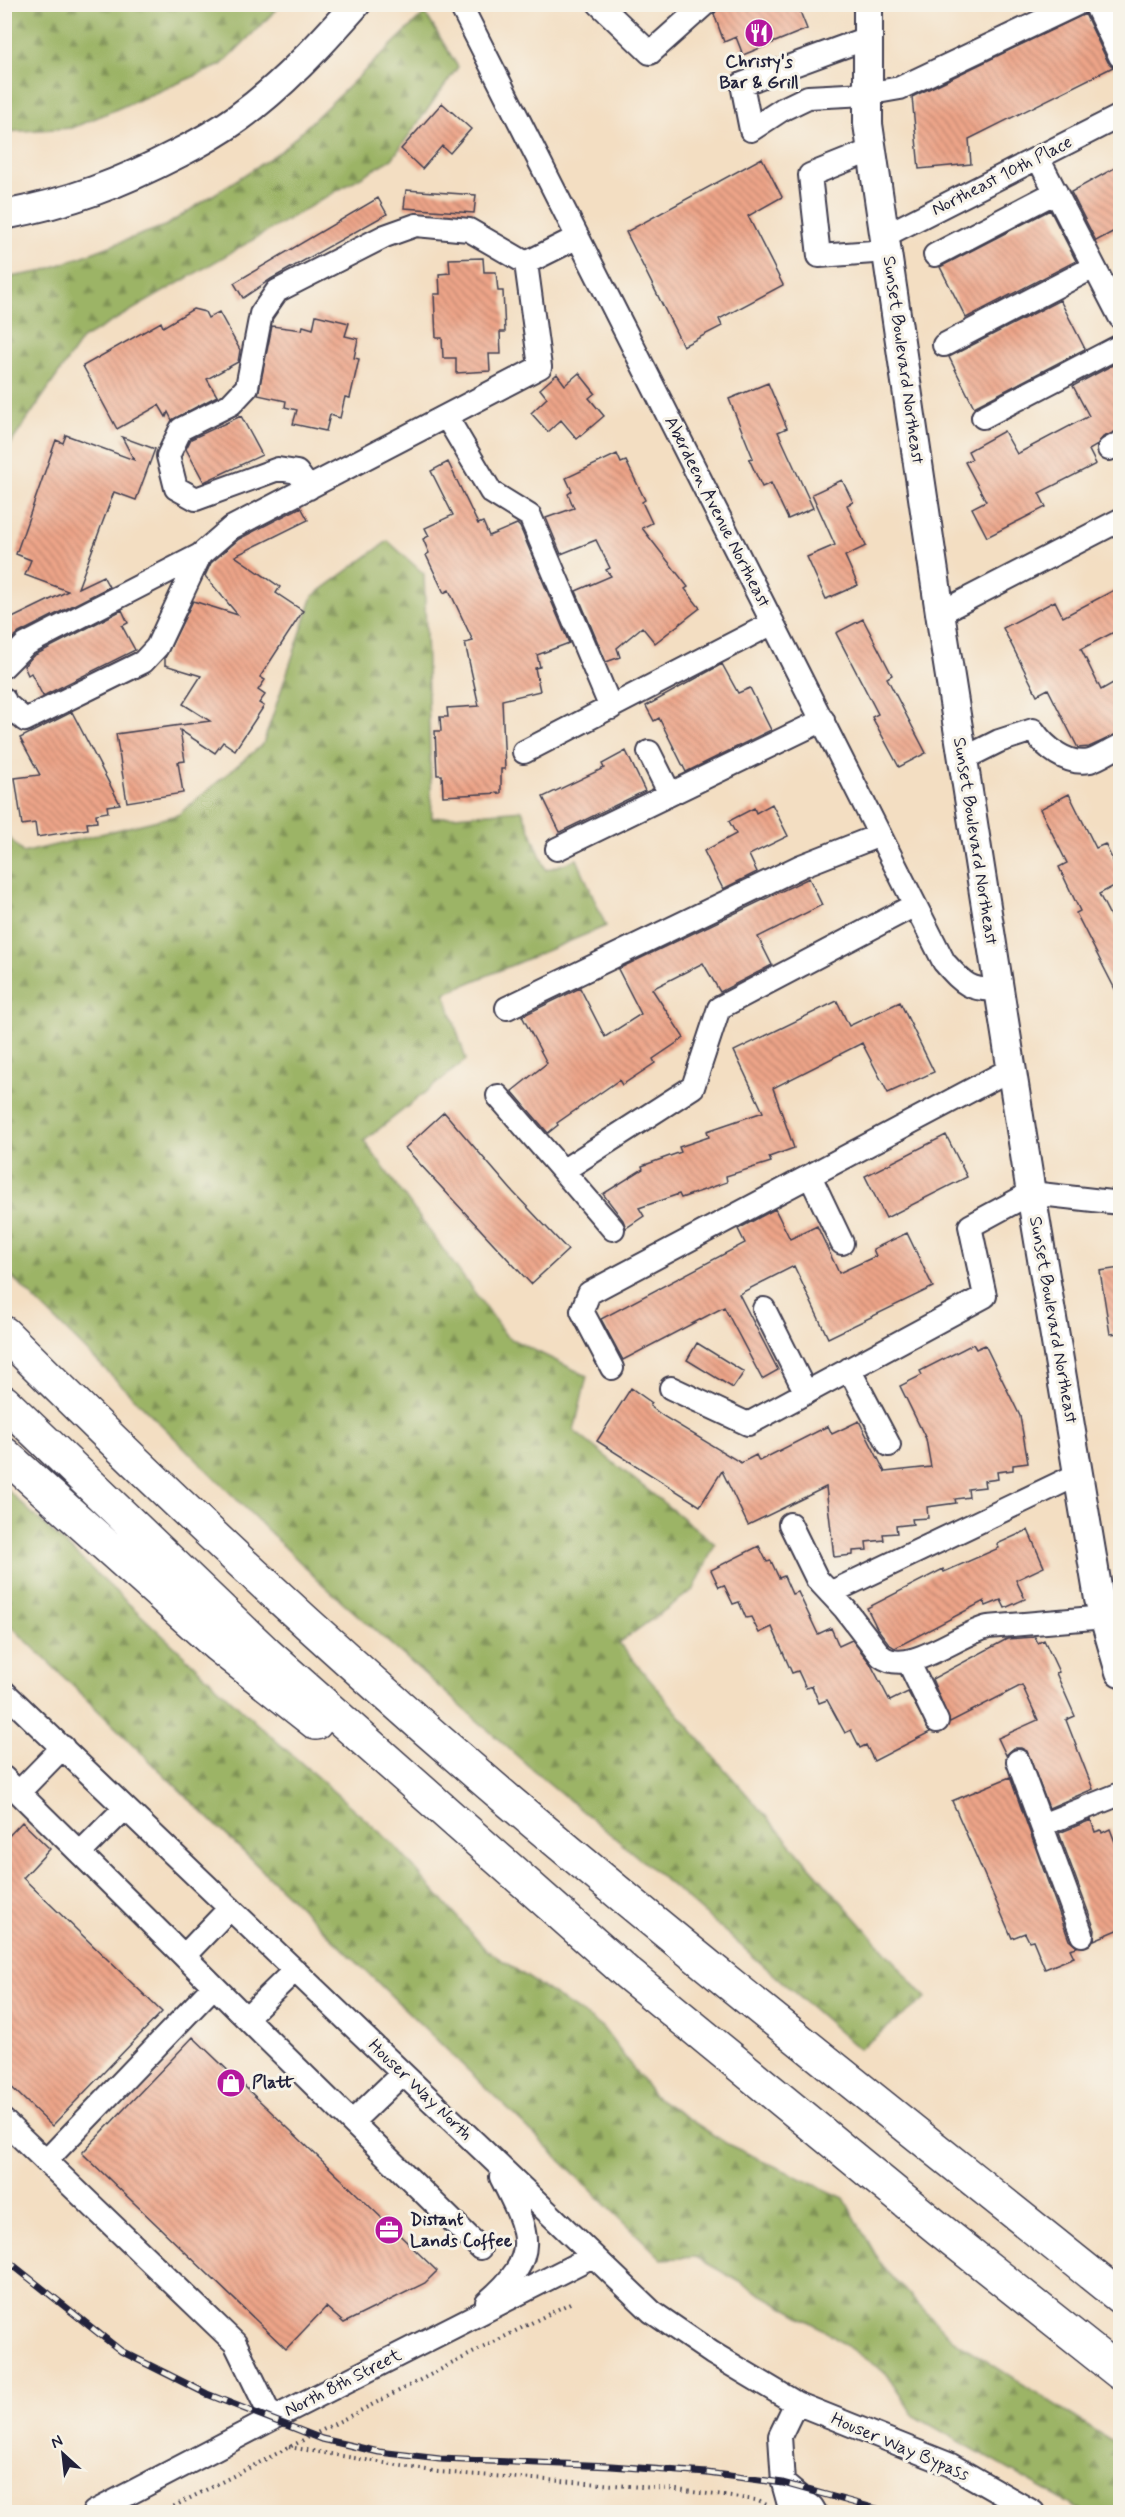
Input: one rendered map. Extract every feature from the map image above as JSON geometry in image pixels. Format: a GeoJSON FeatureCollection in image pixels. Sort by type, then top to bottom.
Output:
{"type":"FeatureCollection","features":[{"type":"Feature","properties":{"kind":"highway"},"geometry":{"type":"LineString","coordinates":[[4,1333],[138,1466],[216,1539],[490,1785],[764,2013],[1120,2297]]}},
{"type":"Feature","properties":{"kind":"highway"},"geometry":{"type":"LineString","coordinates":[[4,1402],[266,1653],[470,1836],[636,1980],[939,2229],[1120,2373]]}},
{"type":"Feature","properties":{"kind":"highway"},"geometry":{"type":"LineString","coordinates":[[4,1454],[217,1645],[278,1694],[470,1836]]}},
{"type":"Feature","properties":{"kind":"highway"},"geometry":{"type":"LineString","coordinates":[[1026,2221],[1120,2286]]}},
{"type":"Feature","properties":{"kind":"main road"},"geometry":{"type":"LineString","coordinates":[[4,215],[90,195],[136,176],[238,119],[277,85],[356,4]]}},
{"type":"Feature","properties":{"kind":"main road","name":"Sunset Boulevard Northeast"},"geometry":{"type":"LineString","coordinates":[[868,4],[866,94],[872,150],[940,613],[1030,1192],[1099,1599],[1120,1672]]}},
{"type":"Feature","properties":{"kind":"street","name":"Aberdeen Avenue Northeast"},"geometry":{"type":"LineString","coordinates":[[460,4],[944,962],[965,985],[982,991],[999,989]]}},
{"type":"Feature","properties":{"kind":"street"},"geometry":{"type":"LineString","coordinates":[[599,4],[650,53],[705,4]]}},
{"type":"Feature","properties":{"kind":"street"},"geometry":{"type":"LineString","coordinates":[[867,38],[742,84],[751,130],[783,109],[808,97],[866,94],[900,88],[1077,4]]}},
{"type":"Feature","properties":{"kind":"street"},"geometry":{"type":"LineString","coordinates":[[1095,4],[1120,56]]}},
{"type":"Feature","properties":{"kind":"street","name":"Northeast 10th Place"},"geometry":{"type":"LineString","coordinates":[[885,244],[1038,158],[1120,116]]}},
{"type":"Feature","properties":{"kind":"street"},"geometry":{"type":"LineString","coordinates":[[872,150],[810,175],[819,256],[885,244]]}},
{"type":"Feature","properties":{"kind":"street"},"geometry":{"type":"LineString","coordinates":[[1038,158],[1120,317]]}},
{"type":"Feature","properties":{"kind":"street"},"geometry":{"type":"LineString","coordinates":[[935,255],[1056,192]]}},
{"type":"Feature","properties":{"kind":"street"},"geometry":{"type":"LineString","coordinates":[[309,488],[297,472],[278,469],[196,499],[176,488],[168,456],[181,429],[231,404],[247,387],[261,314],[277,291],[385,236],[416,225],[469,230],[526,263]]}},
{"type":"Feature","properties":{"kind":"street"},"geometry":{"type":"LineString","coordinates":[[526,263],[578,237]]}},
{"type":"Feature","properties":{"kind":"street"},"geometry":{"type":"LineString","coordinates":[[4,666],[25,645],[200,555],[231,528],[540,367],[526,263]]}},
{"type":"Feature","properties":{"kind":"street"},"geometry":{"type":"LineString","coordinates":[[944,345],[1094,267]]}},
{"type":"Feature","properties":{"kind":"street"},"geometry":{"type":"LineString","coordinates":[[983,417],[1120,346]]}},
{"type":"Feature","properties":{"kind":"street"},"geometry":{"type":"LineString","coordinates":[[446,416],[491,492],[530,516],[611,708]]}},
{"type":"Feature","properties":{"kind":"street"},"geometry":{"type":"LineString","coordinates":[[940,613],[1120,520]]}},
{"type":"Feature","properties":{"kind":"street"},"geometry":{"type":"LineString","coordinates":[[4,699],[6,704],[25,720],[143,662],[157,647],[200,555]]}},
{"type":"Feature","properties":{"kind":"street"},"geometry":{"type":"LineString","coordinates":[[524,753],[773,623]]}},
{"type":"Feature","properties":{"kind":"street"},"geometry":{"type":"LineString","coordinates":[[557,849],[823,720]]}},
{"type":"Feature","properties":{"kind":"street"},"geometry":{"type":"LineString","coordinates":[[963,759],[999,741],[1033,730],[1043,743],[1072,761],[1090,760],[1120,746]]}},
{"type":"Feature","properties":{"kind":"street"},"geometry":{"type":"LineString","coordinates":[[649,752],[670,794]]}},
{"type":"Feature","properties":{"kind":"street"},"geometry":{"type":"LineString","coordinates":[[507,1008],[801,866],[880,835]]}},
{"type":"Feature","properties":{"kind":"street"},"geometry":{"type":"LineString","coordinates":[[564,1170],[693,1087],[719,1008],[915,904]]}},
{"type":"Feature","properties":{"kind":"street"},"geometry":{"type":"LineString","coordinates":[[612,1368],[582,1311],[589,1293],[1011,1069]]}},
{"type":"Feature","properties":{"kind":"street"},"geometry":{"type":"LineString","coordinates":[[498,1096],[613,1229]]}},
{"type":"Feature","properties":{"kind":"street"},"geometry":{"type":"LineString","coordinates":[[810,1176],[842,1243]]}},
{"type":"Feature","properties":{"kind":"street"},"geometry":{"type":"LineString","coordinates":[[671,1388],[748,1424],[985,1296],[970,1226],[1030,1192],[1120,1203]]}},
{"type":"Feature","properties":{"kind":"street"},"geometry":{"type":"LineString","coordinates":[[764,1309],[806,1393]]}},
{"type":"Feature","properties":{"kind":"street"},"geometry":{"type":"LineString","coordinates":[[849,1369],[889,1445]]}},
{"type":"Feature","properties":{"kind":"street"},"geometry":{"type":"LineString","coordinates":[[830,1593],[1079,1473]]}},
{"type":"Feature","properties":{"kind":"street"},"geometry":{"type":"LineString","coordinates":[[790,1524],[817,1578],[888,1662],[908,1662],[976,1630],[1105,1617]]}},
{"type":"Feature","properties":{"kind":"street"},"geometry":{"type":"LineString","coordinates":[[908,1662],[938,1722]]}},
{"type":"Feature","properties":{"kind":"street","name":"Houser Way North"},"geometry":{"type":"LineString","coordinates":[[7,1700],[63,1748],[652,2312],[712,2354],[796,2403]]}},
{"type":"Feature","properties":{"kind":"street"},"geometry":{"type":"LineString","coordinates":[[63,1748],[12,1785],[480,2248]]}},
{"type":"Feature","properties":{"kind":"street"},"geometry":{"type":"LineString","coordinates":[[1018,1761],[1082,1935]]}},
{"type":"Feature","properties":{"kind":"street"},"geometry":{"type":"LineString","coordinates":[[1042,1825],[1120,1794]]}},
{"type":"Feature","properties":{"kind":"street"},"geometry":{"type":"LineString","coordinates":[[80,1853],[125,1808]]}},
{"type":"Feature","properties":{"kind":"street"},"geometry":{"type":"LineString","coordinates":[[184,1956],[230,1908]]}},
{"type":"Feature","properties":{"kind":"street"},"geometry":{"type":"LineString","coordinates":[[246,2018],[295,1970]]}},
{"type":"Feature","properties":{"kind":"street"},"geometry":{"type":"LineString","coordinates":[[46,2161],[214,1986]]}},
{"type":"Feature","properties":{"kind":"street"},"geometry":{"type":"LineString","coordinates":[[352,2122],[402,2074]]}},
{"type":"Feature","properties":{"kind":"street"},"geometry":{"type":"LineString","coordinates":[[4,2121],[235,2343],[272,2419]]}},
{"type":"Feature","properties":{"kind":"street"},"geometry":{"type":"LineString","coordinates":[[464,2322],[501,2290],[518,2270],[526,2248],[520,2214],[494,2162]]}},
{"type":"Feature","properties":{"kind":"street","name":"North 8th Street"},"geometry":{"type":"LineString","coordinates":[[94,2512],[118,2507],[272,2419],[593,2256]]}},
{"type":"Feature","properties":{"kind":"street"},"geometry":{"type":"LineString","coordinates":[[791,2512],[783,2483],[780,2436],[796,2403]]}},
{"type":"Feature","properties":{"kind":"street","name":"Houser Way Bypass"},"geometry":{"type":"LineString","coordinates":[[796,2403],[951,2465],[1033,2512]]}},
{"type":"Feature","properties":{"kind":"street"},"geometry":{"type":"LineString","coordinates":[[783,2483],[815,2512]]}},
{"type":"Feature","properties":{"kind":"path"},"geometry":{"type":"LineString","coordinates":[[163,2512],[572,2302]]}},
{"type":"Feature","properties":{"kind":"path"},"geometry":{"type":"LineString","coordinates":[[289,2447],[438,2472],[669,2488],[756,2500],[769,2507]]}},
{"type":"Feature","properties":{"kind":"green space"},"geometry":{"type":"Polygon","coordinates":[[[5,4],[281,5],[221,65],[72,128],[5,132],[5,4]]]}},
{"type":"Feature","properties":{"kind":"green space"},"geometry":{"type":"Polygon","coordinates":[[[425,13],[458,67],[392,159],[82,339],[5,452],[5,278],[40,272],[167,225],[281,151],[425,13]]]}},
{"type":"Feature","properties":{"kind":"green space"},"geometry":{"type":"Polygon","coordinates":[[[388,541],[424,574],[432,818],[522,810],[546,870],[577,859],[606,926],[445,993],[466,1060],[364,1141],[507,1337],[587,1376],[574,1431],[715,1544],[694,1589],[619,1643],[721,1765],[926,1998],[859,2049],[682,1894],[532,1769],[319,1581],[5,1270],[5,833],[23,853],[178,815],[263,744],[313,596],[388,541]]]}},
{"type":"Feature","properties":{"kind":"green space"},"geometry":{"type":"Polygon","coordinates":[[[4,1487],[256,1723],[393,1844],[485,1949],[602,2027],[654,2096],[727,2144],[844,2198],[882,2266],[952,2339],[1120,2446],[1120,2512],[1081,2512],[913,2415],[887,2374],[819,2327],[696,2257],[662,2259],[5,1620],[4,1487]]]}},
{"type":"Feature","properties":{"kind":"building","name":"Christy's Bar & Grill"},"geometry":{"type":"Polygon","coordinates":[[[730,4],[797,4],[807,29],[743,55],[736,37],[724,42],[714,14],[717,10],[730,4]]]}},
{"type":"Feature","properties":{"kind":"building"},"geometry":{"type":"Polygon","coordinates":[[[1085,14],[1108,62],[1113,67],[969,139],[971,164],[919,169],[912,97],[1085,14]]]}},
{"type":"Feature","properties":{"kind":"building"},"geometry":{"type":"Polygon","coordinates":[[[442,103],[471,129],[450,153],[442,146],[422,169],[401,149],[442,103]]]}},
{"type":"Feature","properties":{"kind":"building"},"geometry":{"type":"Polygon","coordinates":[[[762,158],[782,197],[748,216],[783,285],[719,319],[722,326],[683,346],[626,232],[762,158]]]}},
{"type":"Feature","properties":{"kind":"building"},"geometry":{"type":"Polygon","coordinates":[[[1120,165],[1120,228],[1096,241],[1071,192],[1120,165]]]}},
{"type":"Feature","properties":{"kind":"building"},"geometry":{"type":"Polygon","coordinates":[[[406,190],[476,195],[474,213],[404,208],[406,190]]]}},
{"type":"Feature","properties":{"kind":"building"},"geometry":{"type":"Polygon","coordinates":[[[378,198],[387,214],[271,279],[243,298],[234,283],[378,198]]]}},
{"type":"Feature","properties":{"kind":"building"},"geometry":{"type":"Polygon","coordinates":[[[1050,210],[1076,261],[966,318],[940,267],[1050,210]]]}},
{"type":"Feature","properties":{"kind":"building"},"geometry":{"type":"Polygon","coordinates":[[[483,258],[484,272],[496,272],[498,291],[503,291],[505,332],[500,332],[501,354],[489,354],[490,371],[456,373],[456,358],[443,358],[442,338],[436,338],[434,294],[440,294],[439,274],[450,273],[449,259],[483,258]]]}},
{"type":"Feature","properties":{"kind":"building"},"geometry":{"type":"Polygon","coordinates":[[[1060,300],[1085,349],[974,407],[949,357],[1060,300]]]}},
{"type":"Feature","properties":{"kind":"building"},"geometry":{"type":"Polygon","coordinates":[[[193,309],[205,312],[208,318],[219,312],[240,350],[238,362],[207,379],[217,396],[172,420],[168,412],[166,417],[159,405],[117,429],[83,366],[161,322],[163,327],[193,309]]]}},
{"type":"Feature","properties":{"kind":"building"},"geometry":{"type":"Polygon","coordinates":[[[316,315],[349,323],[345,336],[358,339],[354,358],[359,359],[350,398],[345,397],[340,418],[330,415],[326,431],[293,424],[297,410],[285,407],[286,401],[258,395],[272,326],[302,330],[303,326],[313,329],[316,315]]]}},
{"type":"Feature","properties":{"kind":"building"},"geometry":{"type":"Polygon","coordinates":[[[1120,361],[1120,430],[1103,437],[1096,446],[1089,450],[1096,464],[1039,493],[1046,507],[987,537],[972,508],[986,501],[965,462],[972,459],[968,451],[1004,431],[1017,454],[1089,416],[1073,386],[1120,361]]]}},
{"type":"Feature","properties":{"kind":"building"},"geometry":{"type":"Polygon","coordinates":[[[579,373],[595,393],[589,398],[604,416],[577,439],[561,420],[548,432],[531,413],[547,398],[540,389],[557,374],[565,385],[579,373]]]}},
{"type":"Feature","properties":{"kind":"building"},"geometry":{"type":"Polygon","coordinates":[[[768,383],[787,428],[778,432],[813,508],[788,519],[771,483],[762,487],[749,459],[753,458],[729,399],[768,383]]]}},
{"type":"Feature","properties":{"kind":"building"},"geometry":{"type":"Polygon","coordinates":[[[241,416],[262,455],[204,482],[186,449],[191,439],[241,416]]]}},
{"type":"Feature","properties":{"kind":"building"},"geometry":{"type":"Polygon","coordinates":[[[66,435],[134,460],[122,437],[155,449],[136,500],[114,492],[78,588],[103,576],[109,587],[19,633],[9,641],[4,631],[4,622],[68,591],[25,575],[31,560],[16,554],[56,440],[63,443],[66,435]]]}},
{"type":"Feature","properties":{"kind":"building"},"geometry":{"type":"Polygon","coordinates":[[[617,454],[621,463],[626,461],[645,500],[642,502],[652,523],[642,528],[688,587],[685,589],[700,608],[655,643],[642,627],[617,648],[620,657],[606,662],[576,591],[611,576],[606,570],[610,568],[596,540],[561,554],[546,518],[574,508],[568,494],[572,491],[566,478],[617,454]]]}},
{"type":"Feature","properties":{"kind":"building"},"geometry":{"type":"Polygon","coordinates":[[[448,462],[478,524],[483,522],[489,536],[517,524],[520,527],[569,643],[537,655],[540,667],[535,668],[540,691],[502,700],[505,769],[501,769],[501,793],[443,796],[442,775],[437,775],[435,731],[441,731],[440,717],[448,717],[447,708],[479,706],[465,643],[473,641],[449,590],[444,593],[426,555],[429,553],[423,539],[429,536],[425,528],[453,515],[431,471],[448,462]]]}},
{"type":"Feature","properties":{"kind":"building"},"geometry":{"type":"Polygon","coordinates":[[[842,480],[853,502],[847,505],[866,546],[845,556],[858,585],[826,599],[807,557],[835,545],[812,494],[842,480]]]}},
{"type":"Feature","properties":{"kind":"building"},"geometry":{"type":"Polygon","coordinates":[[[301,507],[308,520],[235,556],[280,587],[276,593],[303,611],[260,677],[265,680],[258,690],[265,695],[259,703],[264,706],[235,750],[223,742],[215,753],[180,730],[185,761],[178,762],[183,793],[127,802],[116,734],[210,721],[183,704],[201,676],[165,665],[165,658],[193,601],[238,615],[205,576],[211,563],[239,539],[301,507]]]}},
{"type":"Feature","properties":{"kind":"building"},"geometry":{"type":"Polygon","coordinates":[[[1120,587],[1120,629],[1081,649],[1101,690],[1120,679],[1120,733],[1089,747],[1078,748],[1048,689],[1037,695],[1003,628],[1055,601],[1063,617],[1120,587]]]}},
{"type":"Feature","properties":{"kind":"building"},"geometry":{"type":"Polygon","coordinates":[[[122,610],[128,623],[122,626],[135,650],[43,696],[31,673],[28,675],[24,666],[33,656],[122,610]]]}},
{"type":"Feature","properties":{"kind":"building"},"geometry":{"type":"Polygon","coordinates":[[[863,619],[892,675],[887,678],[926,753],[899,767],[872,717],[878,714],[836,633],[863,619]]]}},
{"type":"Feature","properties":{"kind":"building"},"geometry":{"type":"Polygon","coordinates":[[[722,664],[738,693],[750,688],[771,730],[686,772],[659,718],[654,721],[646,706],[722,664]]]}},
{"type":"Feature","properties":{"kind":"building"},"geometry":{"type":"Polygon","coordinates":[[[72,712],[120,804],[107,806],[108,812],[96,814],[97,822],[87,823],[88,829],[37,837],[35,823],[22,825],[15,778],[40,775],[20,738],[72,712]]]}},
{"type":"Feature","properties":{"kind":"building"},"geometry":{"type":"Polygon","coordinates":[[[626,751],[645,791],[560,832],[543,797],[604,768],[602,764],[626,751]]]}},
{"type":"Feature","properties":{"kind":"building"},"geometry":{"type":"Polygon","coordinates":[[[1069,794],[1096,848],[1105,844],[1119,873],[1114,875],[1118,884],[1099,894],[1120,935],[1120,999],[1076,913],[1080,911],[1059,867],[1067,863],[1040,809],[1069,794]]]}},
{"type":"Feature","properties":{"kind":"building"},"geometry":{"type":"Polygon","coordinates":[[[772,804],[788,836],[749,855],[757,872],[723,889],[704,851],[736,834],[729,821],[754,808],[756,813],[772,804]]]}},
{"type":"Feature","properties":{"kind":"building"},"geometry":{"type":"Polygon","coordinates":[[[809,878],[822,905],[758,937],[772,965],[720,992],[703,963],[652,989],[684,1038],[653,1059],[655,1063],[622,1085],[619,1080],[557,1123],[558,1125],[548,1133],[512,1091],[547,1063],[522,1016],[580,988],[605,1037],[641,1014],[618,969],[809,878]]]}},
{"type":"Feature","properties":{"kind":"building"},"geometry":{"type":"Polygon","coordinates":[[[837,1001],[849,1026],[900,1002],[934,1072],[888,1093],[862,1043],[773,1088],[794,1148],[769,1157],[771,1162],[726,1176],[727,1182],[681,1198],[679,1194],[639,1208],[644,1216],[626,1228],[623,1220],[603,1194],[643,1169],[642,1166],[681,1152],[679,1147],[709,1137],[707,1131],[763,1112],[734,1051],[837,1001]]]}},
{"type":"Feature","properties":{"kind":"building"},"geometry":{"type":"Polygon","coordinates":[[[444,1112],[513,1192],[568,1250],[531,1284],[405,1148],[444,1112]]]}},
{"type":"Feature","properties":{"kind":"building"},"geometry":{"type":"Polygon","coordinates":[[[946,1135],[967,1177],[886,1218],[865,1176],[946,1135]]]}},
{"type":"Feature","properties":{"kind":"building"},"geometry":{"type":"Polygon","coordinates":[[[775,1209],[790,1239],[817,1226],[839,1273],[876,1256],[873,1249],[907,1233],[933,1287],[828,1338],[794,1266],[739,1294],[778,1370],[762,1379],[724,1307],[623,1360],[601,1319],[745,1243],[738,1229],[775,1209]]]}},
{"type":"Feature","properties":{"kind":"building"},"geometry":{"type":"Polygon","coordinates":[[[1120,1268],[1120,1333],[1110,1334],[1100,1271],[1120,1268]]]}},
{"type":"Feature","properties":{"kind":"building"},"geometry":{"type":"Polygon","coordinates":[[[697,1343],[744,1372],[733,1388],[687,1360],[697,1343]]]}},
{"type":"Feature","properties":{"kind":"building"},"geometry":{"type":"Polygon","coordinates":[[[973,1344],[976,1349],[985,1345],[1020,1416],[1028,1463],[1013,1465],[1013,1470],[997,1472],[998,1479],[984,1481],[985,1487],[968,1489],[969,1497],[955,1499],[956,1503],[927,1507],[928,1518],[912,1519],[913,1524],[896,1526],[897,1533],[883,1534],[884,1540],[866,1542],[867,1550],[853,1551],[853,1555],[834,1557],[826,1487],[748,1525],[722,1471],[700,1506],[597,1441],[631,1388],[652,1403],[650,1406],[663,1416],[741,1463],[756,1455],[759,1461],[828,1426],[832,1434],[859,1421],[885,1472],[931,1467],[926,1439],[900,1386],[922,1375],[920,1371],[973,1344]]]}},
{"type":"Feature","properties":{"kind":"building"},"geometry":{"type":"Polygon","coordinates":[[[1028,1530],[1044,1567],[1016,1580],[1025,1599],[1005,1608],[1001,1600],[986,1606],[984,1601],[895,1648],[877,1628],[867,1608],[943,1569],[944,1572],[999,1548],[997,1544],[1028,1530]]]}},
{"type":"Feature","properties":{"kind":"building"},"geometry":{"type":"Polygon","coordinates":[[[759,1546],[767,1562],[771,1561],[779,1578],[784,1576],[792,1594],[798,1592],[818,1634],[831,1628],[839,1646],[852,1640],[870,1663],[890,1701],[908,1692],[930,1732],[874,1761],[866,1745],[860,1748],[851,1730],[845,1733],[827,1700],[819,1703],[812,1686],[806,1688],[798,1671],[792,1673],[772,1627],[759,1633],[751,1617],[746,1618],[739,1602],[733,1604],[724,1585],[719,1587],[711,1570],[759,1546]]]}},
{"type":"Feature","properties":{"kind":"building"},"geometry":{"type":"Polygon","coordinates":[[[1035,1637],[1038,1643],[1044,1640],[1059,1672],[1056,1673],[1075,1716],[1066,1720],[1093,1789],[1049,1808],[1027,1751],[1014,1748],[1006,1755],[998,1738],[1038,1720],[1022,1685],[950,1722],[932,1679],[1007,1639],[1035,1637]]]}},
{"type":"Feature","properties":{"kind":"building"},"geometry":{"type":"Polygon","coordinates":[[[1010,1777],[1069,1940],[1077,1947],[1070,1949],[1074,1957],[1045,1969],[1033,1940],[1029,1941],[1025,1933],[1012,1938],[952,1801],[1010,1777]]]}},
{"type":"Feature","properties":{"kind":"building"},"geometry":{"type":"Polygon","coordinates":[[[1091,1820],[1095,1832],[1101,1830],[1102,1833],[1110,1829],[1120,1855],[1120,1929],[1094,1940],[1095,1930],[1059,1833],[1091,1820]]]}},
{"type":"Feature","properties":{"kind":"building"},"geometry":{"type":"Polygon","coordinates":[[[22,1822],[50,1849],[23,1878],[162,2012],[52,2126],[4,2080],[4,1841],[22,1822]]]}},
{"type":"Feature","properties":{"kind":"building"},"geometry":{"type":"Polygon","coordinates":[[[193,2037],[437,2271],[425,2283],[344,2323],[326,2307],[286,2349],[82,2153],[193,2037]]]}},
{"type":"Feature","properties":{"kind":"railway"},"geometry":{"type":"LineString","coordinates":[[4,2258],[121,2351],[207,2394],[322,2439],[379,2452],[440,2459],[611,2466],[707,2473],[783,2483],[888,2512]]}},
{"type":"Feature","properties":{"kind":"place","name":"Christy's Bar & Grill"},"geometry":{"type":"Point","coordinates":[759,33]}},
{"type":"Feature","properties":{"kind":"place","name":"Platt"},"geometry":{"type":"Point","coordinates":[231,2083]}},
{"type":"Feature","properties":{"kind":"place","name":"Distant Lands Coffee"},"geometry":{"type":"Point","coordinates":[389,2230]}}]}
